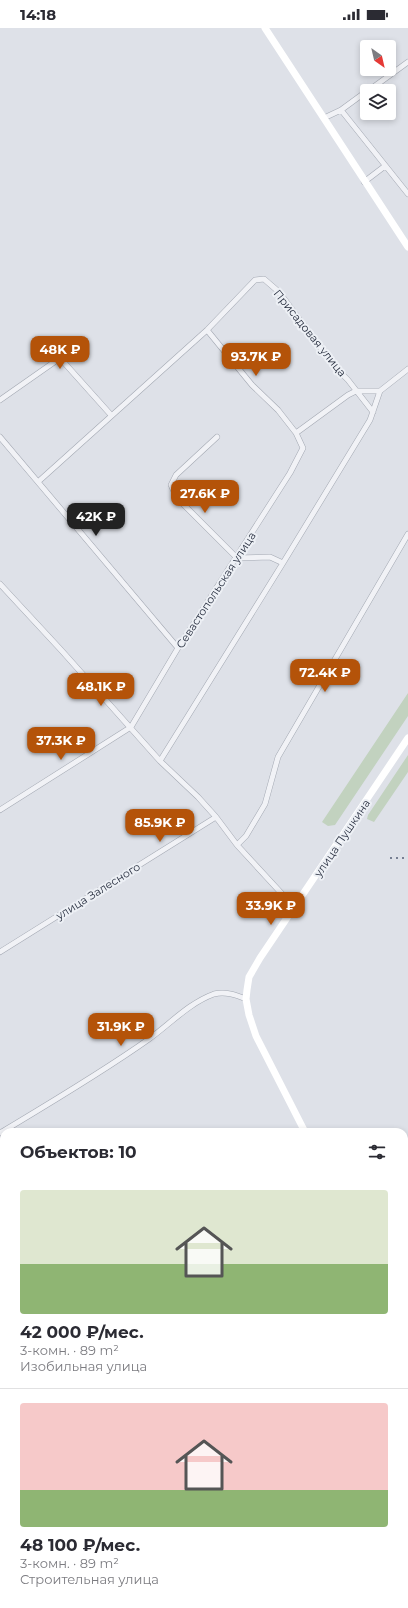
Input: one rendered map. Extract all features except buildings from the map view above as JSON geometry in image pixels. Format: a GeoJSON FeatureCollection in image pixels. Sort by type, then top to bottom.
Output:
{"type":"FeatureCollection","features":[{"type":"Feature","properties":{"kind":"main road"},"geometry":{"type":"LineString","coordinates":[[265,28],[364,182],[408,247]]}},
{"type":"Feature","properties":{"kind":"main road","name":"улица Пушкина"},"geometry":{"type":"LineString","coordinates":[[303,1128],[256,1036],[249,1015],[246,999],[250,978],[260,958],[408,738]]}},
{"type":"Feature","properties":{"kind":"street"},"geometry":{"type":"LineString","coordinates":[[377,84],[408,62]]}},
{"type":"Feature","properties":{"kind":"street"},"geometry":{"type":"LineString","coordinates":[[324,118],[341,110],[360,96]]}},
{"type":"Feature","properties":{"kind":"street"},"geometry":{"type":"LineString","coordinates":[[341,110],[408,194]]}},
{"type":"Feature","properties":{"kind":"street"},"geometry":{"type":"LineString","coordinates":[[364,182],[385,166]]}},
{"type":"Feature","properties":{"kind":"street","name":"Присадовая улица"},"geometry":{"type":"LineString","coordinates":[[38,482],[207,330],[255,280],[264,279],[279,292],[335,367],[348,380],[373,412]]}},
{"type":"Feature","properties":{"kind":"street"},"geometry":{"type":"LineString","coordinates":[[207,330],[252,385],[278,410],[296,433],[348,395],[356,392],[380,391]]}},
{"type":"Feature","properties":{"kind":"street"},"geometry":{"type":"LineString","coordinates":[[0,400],[60,358],[111,415]]}},
{"type":"Feature","properties":{"kind":"street"},"geometry":{"type":"LineString","coordinates":[[160,760],[370,420],[380,391],[408,369]]}},
{"type":"Feature","properties":{"kind":"street","name":"Севастопольская улица"},"geometry":{"type":"LineString","coordinates":[[131,726],[178,648],[290,473],[303,448],[296,433]]}},
{"type":"Feature","properties":{"kind":"street"},"geometry":{"type":"LineString","coordinates":[[0,437],[178,648]]}},
{"type":"Feature","properties":{"kind":"street"},"geometry":{"type":"LineString","coordinates":[[217,437],[176,475],[171,485],[177,498],[237,558],[270,557],[283,563]]}},
{"type":"Feature","properties":{"kind":"street"},"geometry":{"type":"LineString","coordinates":[[237,845],[246,836],[265,804],[278,757],[408,534]]}},
{"type":"Feature","properties":{"kind":"street"},"geometry":{"type":"LineString","coordinates":[[0,584],[131,726],[160,760],[198,797],[216,817],[237,845],[295,908]]}},
{"type":"Feature","properties":{"kind":"street"},"geometry":{"type":"LineString","coordinates":[[0,810],[131,726]]}},
{"type":"Feature","properties":{"kind":"street","name":"улица Залесного"},"geometry":{"type":"LineString","coordinates":[[0,952],[216,817]]}},
{"type":"Feature","properties":{"kind":"street"},"geometry":{"type":"LineString","coordinates":[[8,1128],[70,1091],[143,1043],[186,1010],[215,994],[229,993],[246,999]]}},
{"type":"Feature","properties":{"kind":"green space"},"geometry":{"type":"Polygon","coordinates":[[[408,693],[408,716],[335,825],[328,826],[322,822],[408,693]]]}},
{"type":"Feature","properties":{"kind":"green space"},"geometry":{"type":"Polygon","coordinates":[[[408,755],[408,772],[374,822],[367,819],[368,815],[408,755]]]}},
{"type":"Feature","properties":{"kind":"railway"},"geometry":{"type":"LineString","coordinates":[[390,858],[408,858]]}}]}
